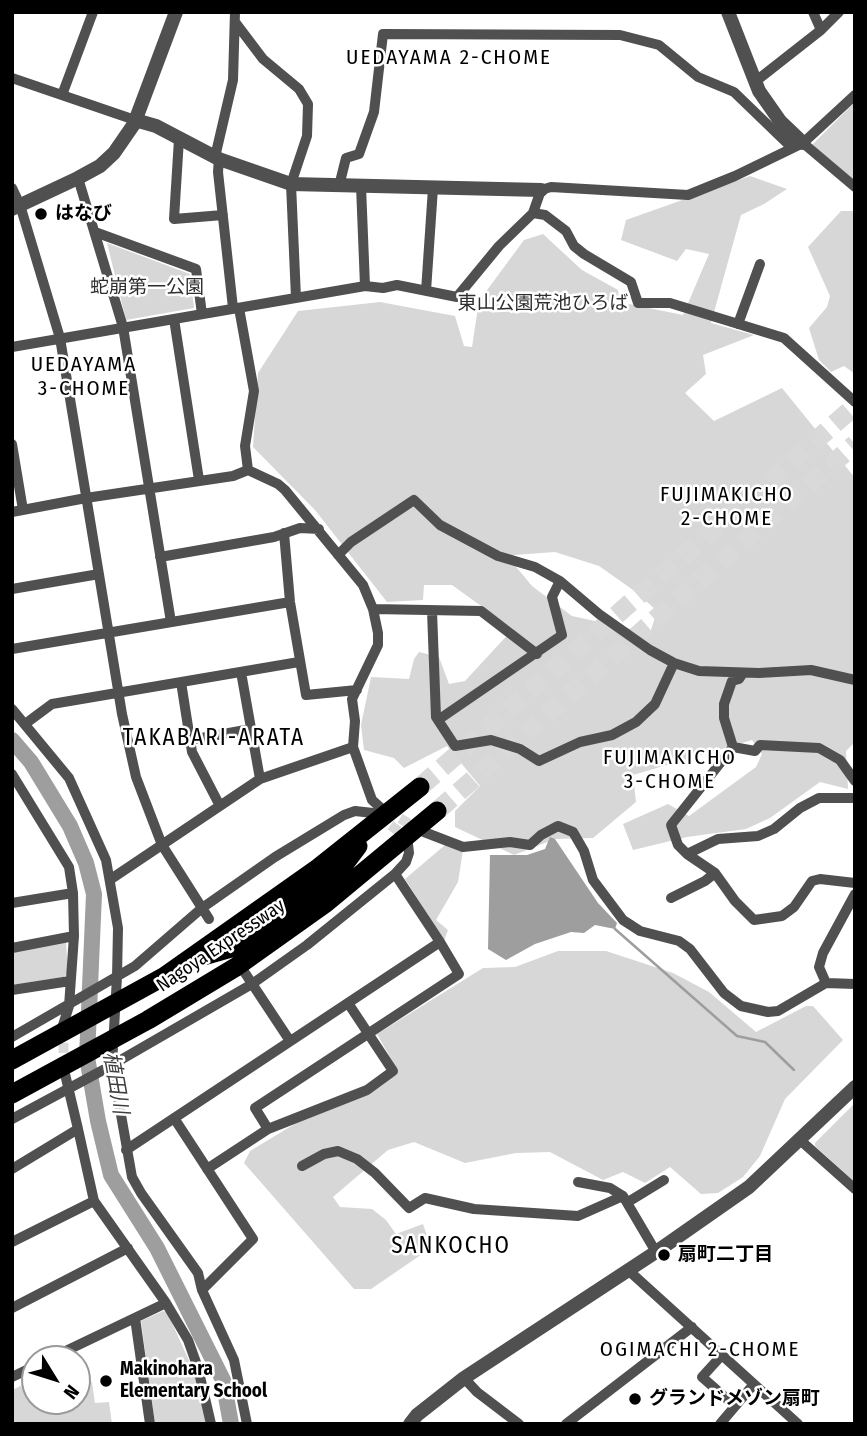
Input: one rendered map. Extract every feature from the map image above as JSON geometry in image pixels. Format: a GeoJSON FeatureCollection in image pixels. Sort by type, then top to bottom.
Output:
{"type":"FeatureCollection","features":[{"type":"Feature","properties":{"kind":"highway"},"geometry":{"type":"LineString","coordinates":[[373,812],[420,787]]}},
{"type":"Feature","properties":{"kind":"highway","name":"Nagoya Expressway"},"geometry":{"type":"LineString","coordinates":[[12,1060],[239,968],[326,902],[437,811]]}},
{"type":"Feature","properties":{"kind":"highway","name":"Nagoya Expressway"},"geometry":{"type":"LineString","coordinates":[[12,1094],[141,1008],[165,976],[189,960],[373,812]]}},
{"type":"Feature","properties":{"kind":"highway"},"geometry":{"type":"LineString","coordinates":[[12,1074],[141,1008]]}},
{"type":"Feature","properties":{"kind":"highway"},"geometry":{"type":"LineString","coordinates":[[12,1084],[141,1008]]}},
{"type":"Feature","properties":{"kind":"street"},"geometry":{"type":"LineString","coordinates":[[62,95],[93,12]]}},
{"type":"Feature","properties":{"kind":"street"},"geometry":{"type":"LineString","coordinates":[[16,207],[100,166],[114,153],[135,120],[176,12]]}},
{"type":"Feature","properties":{"kind":"street"},"geometry":{"type":"LineString","coordinates":[[728,12],[760,91],[798,146]]}},
{"type":"Feature","properties":{"kind":"street"},"geometry":{"type":"LineString","coordinates":[[813,12],[821,30]]}},
{"type":"Feature","properties":{"kind":"street"},"geometry":{"type":"LineString","coordinates":[[756,81],[821,30],[839,12]]}},
{"type":"Feature","properties":{"kind":"street"},"geometry":{"type":"LineString","coordinates":[[235,17],[233,80],[217,158],[236,308],[254,391],[245,446],[248,470]]}},
{"type":"Feature","properties":{"kind":"street"},"geometry":{"type":"LineString","coordinates":[[235,17],[262,59],[299,89],[308,104],[307,136],[291,184],[296,298]]}},
{"type":"Feature","properties":{"kind":"street"},"geometry":{"type":"LineString","coordinates":[[339,186],[346,158],[359,154],[374,112],[383,34],[620,35],[659,44],[698,77],[734,92],[798,146],[855,187]]}},
{"type":"Feature","properties":{"kind":"street"},"geometry":{"type":"LineString","coordinates":[[12,78],[156,126],[217,158],[291,184],[541,190],[551,187],[688,195],[798,146],[855,94]]}},
{"type":"Feature","properties":{"kind":"street"},"geometry":{"type":"LineString","coordinates":[[179,139],[174,219],[223,215]]}},
{"type":"Feature","properties":{"kind":"street"},"geometry":{"type":"LineString","coordinates":[[78,178],[122,327],[171,622]]}},
{"type":"Feature","properties":{"kind":"street"},"geometry":{"type":"LineString","coordinates":[[361,186],[365,286]]}},
{"type":"Feature","properties":{"kind":"street"},"geometry":{"type":"LineString","coordinates":[[12,188],[60,338],[122,714],[136,777],[162,845],[209,919]]}},
{"type":"Feature","properties":{"kind":"street"},"geometry":{"type":"LineString","coordinates":[[426,291],[433,188]]}},
{"type":"Feature","properties":{"kind":"street"},"geometry":{"type":"LineString","coordinates":[[12,347],[365,286],[383,288],[397,285],[457,297],[499,246],[533,213],[541,190]]}},
{"type":"Feature","properties":{"kind":"street"},"geometry":{"type":"LineString","coordinates":[[533,213],[545,215],[566,231],[574,246],[584,254],[631,282],[638,303],[670,303],[784,338],[855,402]]}},
{"type":"Feature","properties":{"kind":"street"},"geometry":{"type":"LineString","coordinates":[[95,232],[195,269],[202,314]]}},
{"type":"Feature","properties":{"kind":"street"},"geometry":{"type":"LineString","coordinates":[[738,324],[760,264]]}},
{"type":"Feature","properties":{"kind":"street"},"geometry":{"type":"LineString","coordinates":[[174,319],[200,480]]}},
{"type":"Feature","properties":{"kind":"street"},"geometry":{"type":"LineString","coordinates":[[12,1037],[135,966],[202,908],[275,858],[344,816],[355,811],[373,812],[353,747],[355,721],[352,699],[378,645],[373,609],[363,585],[319,529],[278,484],[248,470],[233,476],[18,511],[13,450]]}},
{"type":"Feature","properties":{"kind":"street"},"geometry":{"type":"LineString","coordinates":[[338,555],[351,542],[414,500],[440,525],[498,556],[534,567],[560,581],[599,614],[650,650],[674,663],[699,671],[743,673],[811,670],[855,680]]}},
{"type":"Feature","properties":{"kind":"street"},"geometry":{"type":"LineString","coordinates":[[160,556],[274,537],[300,528],[319,529]]}},
{"type":"Feature","properties":{"kind":"street"},"geometry":{"type":"LineString","coordinates":[[284,533],[290,602],[306,695],[356,690]]}},
{"type":"Feature","properties":{"kind":"street"},"geometry":{"type":"LineString","coordinates":[[12,589],[99,574]]}},
{"type":"Feature","properties":{"kind":"street"},"geometry":{"type":"LineString","coordinates":[[438,720],[562,635],[552,597],[560,581]]}},
{"type":"Feature","properties":{"kind":"street"},"geometry":{"type":"LineString","coordinates":[[12,649],[290,602]]}},
{"type":"Feature","properties":{"kind":"street"},"geometry":{"type":"LineString","coordinates":[[373,609],[481,611],[537,654]]}},
{"type":"Feature","properties":{"kind":"street"},"geometry":{"type":"LineString","coordinates":[[432,611],[436,717],[455,746],[491,740],[520,749],[539,761],[580,742],[611,735],[636,722],[655,704],[674,663]]}},
{"type":"Feature","properties":{"kind":"street"},"geometry":{"type":"LineString","coordinates":[[25,724],[52,704],[299,662]]}},
{"type":"Feature","properties":{"kind":"street"},"geometry":{"type":"LineString","coordinates":[[241,672],[260,779]]}},
{"type":"Feature","properties":{"kind":"street"},"geometry":{"type":"LineString","coordinates":[[733,747],[724,718],[724,704],[732,681],[739,679],[743,673]]}},
{"type":"Feature","properties":{"kind":"street"},"geometry":{"type":"LineString","coordinates":[[181,682],[192,752],[220,806]]}},
{"type":"Feature","properties":{"kind":"street"},"geometry":{"type":"LineString","coordinates":[[12,709],[69,778],[99,842],[111,880],[118,928],[108,1066],[126,1150],[135,1183],[198,1273],[202,1290],[234,1360],[247,1424]]}},
{"type":"Feature","properties":{"kind":"street"},"geometry":{"type":"LineString","coordinates":[[190,740],[251,729]]}},
{"type":"Feature","properties":{"kind":"street"},"geometry":{"type":"LineString","coordinates":[[733,747],[755,751],[760,745],[819,748],[840,760],[855,781]]}},
{"type":"Feature","properties":{"kind":"street"},"geometry":{"type":"LineString","coordinates":[[111,880],[260,779],[353,747]]}},
{"type":"Feature","properties":{"kind":"street"},"geometry":{"type":"LineString","coordinates":[[733,747],[671,825],[678,845],[715,873],[735,901],[754,920],[782,916],[794,907],[812,881],[820,879],[855,883]]}},
{"type":"Feature","properties":{"kind":"street"},"geometry":{"type":"LineString","coordinates":[[12,774],[69,867],[73,893],[74,936],[70,981],[73,1003],[63,1025]]}},
{"type":"Feature","properties":{"kind":"street"},"geometry":{"type":"LineString","coordinates":[[687,854],[718,839],[758,836],[774,829],[800,808],[819,798],[855,798]]}},
{"type":"Feature","properties":{"kind":"street"},"geometry":{"type":"LineString","coordinates":[[424,832],[463,847],[510,842],[530,845],[558,826],[573,832],[584,851],[593,880],[623,920],[640,932],[679,941],[690,949],[724,993],[741,1006],[768,1012],[778,1011],[826,983],[855,984]]}},
{"type":"Feature","properties":{"kind":"street"},"geometry":{"type":"LineString","coordinates":[[12,1119],[252,984],[307,945],[395,874],[406,862],[408,844]]}},
{"type":"Feature","properties":{"kind":"street"},"geometry":{"type":"LineString","coordinates":[[671,898],[715,873]]}},
{"type":"Feature","properties":{"kind":"street"},"geometry":{"type":"LineString","coordinates":[[268,1129],[255,1108],[459,974],[395,874]]}},
{"type":"Feature","properties":{"kind":"street"},"geometry":{"type":"LineString","coordinates":[[12,902],[73,893]]}},
{"type":"Feature","properties":{"kind":"street"},"geometry":{"type":"LineString","coordinates":[[826,983],[819,967],[822,953],[855,894]]}},
{"type":"Feature","properties":{"kind":"street"},"geometry":{"type":"LineString","coordinates":[[12,948],[74,936]]}},
{"type":"Feature","properties":{"kind":"street"},"geometry":{"type":"LineString","coordinates":[[126,1150],[440,942]]}},
{"type":"Feature","properties":{"kind":"street"},"geometry":{"type":"LineString","coordinates":[[239,968],[290,1041]]}},
{"type":"Feature","properties":{"kind":"street"},"geometry":{"type":"LineString","coordinates":[[12,990],[70,981]]}},
{"type":"Feature","properties":{"kind":"street"},"geometry":{"type":"LineString","coordinates":[[207,1169],[268,1129],[367,1090],[393,1071],[348,1003]]}},
{"type":"Feature","properties":{"kind":"street"},"geometry":{"type":"LineString","coordinates":[[65,1074],[72,1086],[78,1129],[94,1201],[166,1303],[188,1340],[198,1368],[211,1424]]}},
{"type":"Feature","properties":{"kind":"street"},"geometry":{"type":"LineString","coordinates":[[411,1424],[418,1415],[464,1378],[749,1188],[855,1087]]}},
{"type":"Feature","properties":{"kind":"street"},"geometry":{"type":"LineString","coordinates":[[174,1118],[254,1239],[202,1290]]}},
{"type":"Feature","properties":{"kind":"street"},"geometry":{"type":"LineString","coordinates":[[12,1169],[78,1129]]}},
{"type":"Feature","properties":{"kind":"street"},"geometry":{"type":"LineString","coordinates":[[800,1140],[855,1189]]}},
{"type":"Feature","properties":{"kind":"street"},"geometry":{"type":"LineString","coordinates":[[302,1166],[324,1154],[338,1151],[356,1159],[375,1174],[409,1208],[425,1198],[474,1209],[578,1216],[626,1199],[664,1180]]}},
{"type":"Feature","properties":{"kind":"street"},"geometry":{"type":"LineString","coordinates":[[578,1182],[610,1188],[626,1199],[656,1252]]}},
{"type":"Feature","properties":{"kind":"street"},"geometry":{"type":"LineString","coordinates":[[12,1242],[94,1201]]}},
{"type":"Feature","properties":{"kind":"street"},"geometry":{"type":"LineString","coordinates":[[12,1308],[128,1248]]}},
{"type":"Feature","properties":{"kind":"street"},"geometry":{"type":"LineString","coordinates":[[628,1270],[798,1424]]}},
{"type":"Feature","properties":{"kind":"street"},"geometry":{"type":"LineString","coordinates":[[78,1345],[166,1303]]}},
{"type":"Feature","properties":{"kind":"street"},"geometry":{"type":"LineString","coordinates":[[135,1318],[150,1424]]}},
{"type":"Feature","properties":{"kind":"street"},"geometry":{"type":"LineString","coordinates":[[566,1424],[691,1327]]}},
{"type":"Feature","properties":{"kind":"street"},"geometry":{"type":"LineString","coordinates":[[722,1355],[702,1377],[736,1406]]}},
{"type":"Feature","properties":{"kind":"street"},"geometry":{"type":"LineString","coordinates":[[464,1378],[477,1392],[519,1424]]}},
{"type":"Feature","properties":{"kind":"street"},"geometry":{"type":"LineString","coordinates":[[720,1424],[754,1384]]}},
{"type":"Feature","properties":{"kind":"green space"},"geometry":{"type":"Polygon","coordinates":[[[855,102],[855,181],[811,146],[855,102]]]}},
{"type":"Feature","properties":{"kind":"green space","name":"東山公園荒池ひろば"},"geometry":{"type":"Polygon","coordinates":[[[750,176],[787,189],[741,215],[711,323],[754,335],[703,355],[706,374],[685,393],[714,421],[782,388],[855,478],[855,742],[846,751],[848,789],[820,782],[770,818],[746,829],[687,837],[633,850],[623,824],[668,804],[689,816],[756,767],[762,754],[752,740],[633,775],[636,802],[593,838],[555,839],[514,855],[455,827],[455,811],[480,786],[447,746],[404,768],[394,758],[364,750],[361,725],[371,677],[409,679],[414,659],[419,652],[439,657],[449,684],[465,681],[513,629],[452,585],[424,585],[423,600],[387,602],[315,510],[253,447],[258,373],[298,311],[380,302],[455,316],[464,346],[472,347],[479,301],[524,240],[543,234],[582,270],[618,290],[621,313],[629,304],[683,315],[709,254],[686,249],[677,261],[621,240],[626,220],[750,176]],[[555,552],[514,555],[512,562],[532,586],[572,616],[650,633],[657,611],[636,592],[599,566],[555,552]]]}},
{"type":"Feature","properties":{"kind":"green space"},"geometry":{"type":"Polygon","coordinates":[[[841,211],[855,211],[855,374],[844,366],[831,372],[819,360],[809,328],[827,307],[830,296],[808,247],[841,211]]]}},
{"type":"Feature","properties":{"kind":"green space","name":"蛇崩第一公園"},"geometry":{"type":"Polygon","coordinates":[[[107,243],[190,274],[194,308],[126,320],[107,243]]]}},
{"type":"Feature","properties":{"kind":"green space"},"geometry":{"type":"Polygon","coordinates":[[[445,845],[463,850],[458,882],[436,920],[448,930],[444,941],[405,879],[445,845]]]}},
{"type":"Feature","properties":{"kind":"green space"},"geometry":{"type":"Polygon","coordinates":[[[66,942],[68,973],[64,977],[12,985],[12,952],[66,942]]]}},
{"type":"Feature","properties":{"kind":"green space"},"geometry":{"type":"Polygon","coordinates":[[[558,951],[606,951],[673,973],[709,992],[756,1032],[806,1006],[813,1006],[843,1040],[785,1099],[760,1156],[743,1177],[718,1193],[701,1194],[670,1167],[645,1183],[623,1172],[603,1180],[550,1152],[516,1153],[465,1163],[414,1142],[388,1150],[333,1197],[340,1207],[372,1209],[386,1220],[396,1234],[423,1224],[431,1248],[371,1289],[354,1289],[244,1163],[250,1151],[303,1119],[398,1071],[377,1034],[483,968],[515,967],[558,951]]]}},
{"type":"Feature","properties":{"kind":"green space"},"geometry":{"type":"Polygon","coordinates":[[[855,1103],[855,1182],[815,1146],[815,1143],[855,1103]]]}},
{"type":"Feature","properties":{"kind":"green space"},"geometry":{"type":"Polygon","coordinates":[[[163,1311],[167,1312],[196,1376],[206,1424],[155,1424],[141,1321],[163,1311]]]}},
{"type":"Feature","properties":{"kind":"green space"},"geometry":{"type":"Polygon","coordinates":[[[91,1381],[95,1403],[109,1402],[112,1424],[12,1424],[12,1390],[21,1386],[21,1415],[91,1415],[91,1381]]]}},
{"type":"Feature","properties":{"kind":"shaded area"},"geometry":{"type":"Polygon","coordinates":[[[550,837],[555,839],[598,903],[617,923],[615,929],[595,925],[584,933],[571,932],[535,944],[506,960],[488,949],[490,855],[527,855],[545,849],[550,837]]]}},
{"type":"Feature","properties":{"kind":"waterway","name":"植田川"},"geometry":{"type":"LineString","coordinates":[[12,740],[31,762],[70,826],[86,863],[94,894],[87,1057],[111,1175],[157,1248],[223,1380],[231,1424]]}},
{"type":"Feature","properties":{"kind":"waterway"},"geometry":{"type":"LineString","coordinates":[[615,929],[737,1036],[765,1042],[794,1070]]}},
{"type":"Feature","properties":{"kind":"tunnel"},"geometry":{"type":"LineString","coordinates":[[420,787],[855,406]]}},
{"type":"Feature","properties":{"kind":"tunnel"},"geometry":{"type":"LineString","coordinates":[[437,811],[855,444]]}},
{"type":"Feature","properties":{"kind":"tunnel"},"geometry":{"type":"LineString","coordinates":[[387,811],[419,829]]}},
{"type":"Feature","properties":{"kind":"tunnel"},"geometry":{"type":"LineString","coordinates":[[378,817],[400,832],[405,840]]}},
{"type":"Feature","properties":{"kind":"tunnel"},"geometry":{"type":"LineString","coordinates":[[63,1028],[64,1068]]}},
{"type":"Feature","properties":{"kind":"place","name":"はなび"},"geometry":{"type":"Point","coordinates":[41,214]}},
{"type":"Feature","properties":{"kind":"place","name":"扇町二丁目"},"geometry":{"type":"Point","coordinates":[664,1255]}},
{"type":"Feature","properties":{"kind":"place","name":"Makinohara Elementary School"},"geometry":{"type":"Point","coordinates":[106,1381]}},
{"type":"Feature","properties":{"kind":"place","name":"グランドメゾン扇町"},"geometry":{"type":"Point","coordinates":[635,1399]}},
{"type":"Feature","properties":{"kind":"district","name":"UEDAYAMA 2-CHOME"},"geometry":{"type":"Point","coordinates":[449,58]}},
{"type":"Feature","properties":{"kind":"district","name":"UEDAYAMA 3-CHOME"},"geometry":{"type":"Point","coordinates":[84,377]}},
{"type":"Feature","properties":{"kind":"district","name":"FUJIMAKICHO 2-CHOME"},"geometry":{"type":"Point","coordinates":[727,507]}},
{"type":"Feature","properties":{"kind":"district","name":"TAKABARI-ARATA"},"geometry":{"type":"Point","coordinates":[214,739]}},
{"type":"Feature","properties":{"kind":"district","name":"FUJIMAKICHO 3-CHOME"},"geometry":{"type":"Point","coordinates":[670,770]}},
{"type":"Feature","properties":{"kind":"district","name":"SANKOCHO"},"geometry":{"type":"Point","coordinates":[451,1247]}},
{"type":"Feature","properties":{"kind":"district","name":"OGIMACHI 2-CHOME"},"geometry":{"type":"Point","coordinates":[700,1350]}}]}
